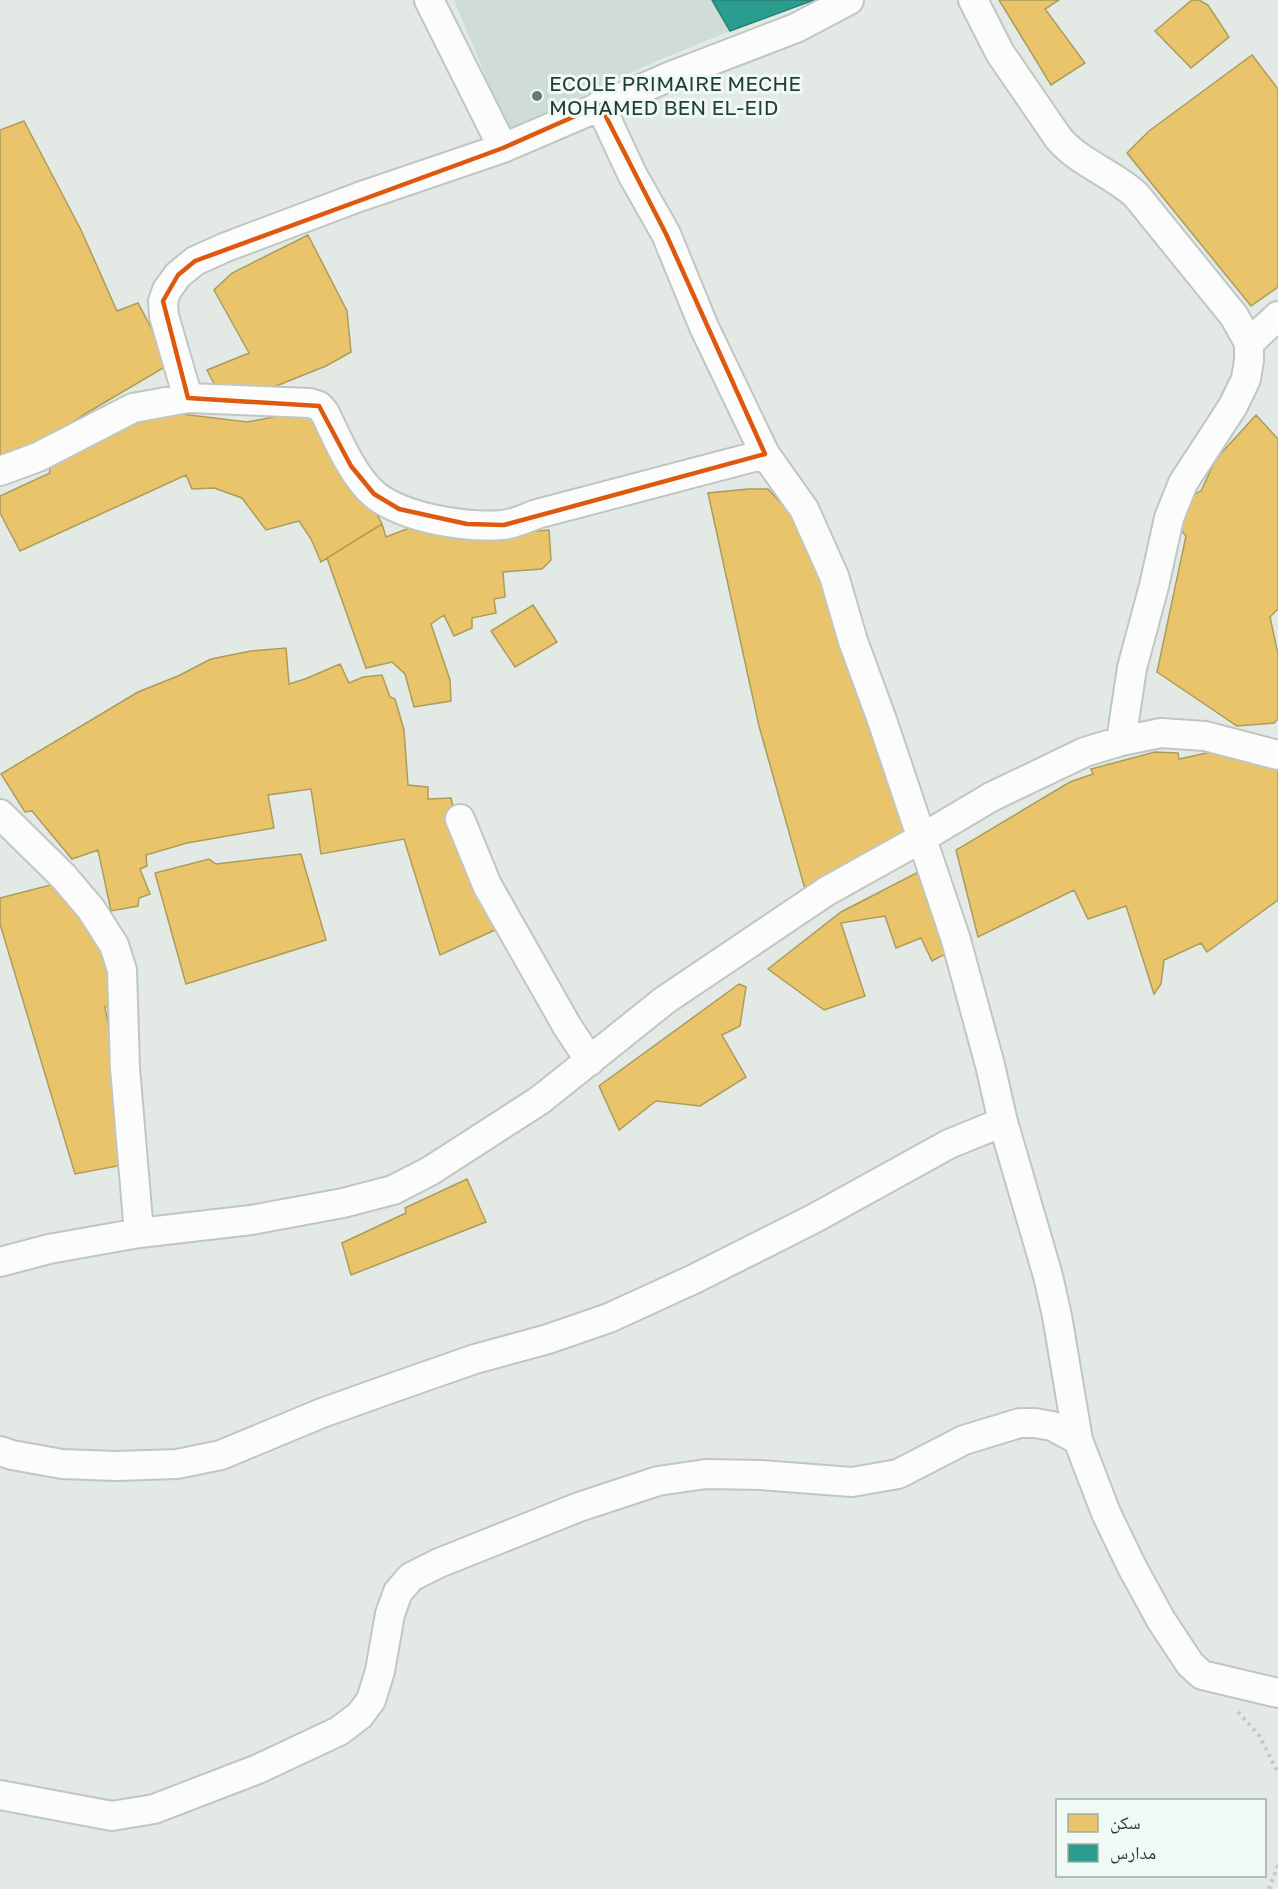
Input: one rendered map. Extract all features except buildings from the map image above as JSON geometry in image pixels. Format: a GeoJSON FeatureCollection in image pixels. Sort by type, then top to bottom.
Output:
{"type":"FeatureCollection","features":[{"type":"Feature","properties":{"kind":"street"},"geometry":{"type":"LineString","coordinates":[[429,0],[503,148]]}},
{"type":"Feature","properties":{"kind":"street"},"geometry":{"type":"LineString","coordinates":[[188,398],[164,316],[163,301],[178,275],[195,261],[359,197],[503,148],[600,105],[796,28],[849,0]]}},
{"type":"Feature","properties":{"kind":"street"},"geometry":{"type":"LineString","coordinates":[[973,0],[1000,53],[1059,139],[1069,151],[1122,183],[1136,195],[1234,316],[1249,344],[1246,379],[1233,406],[1183,483],[1169,518],[1132,668],[1121,741]]}},
{"type":"Feature","properties":{"kind":"street"},"geometry":{"type":"LineString","coordinates":[[600,105],[632,174],[666,234],[704,327],[765,454],[804,509],[834,576],[853,641],[962,957],[1003,1122],[1048,1276],[1078,1440],[1106,1513],[1161,1620],[1190,1664],[1202,1675],[1278,1693]]}},
{"type":"Feature","properties":{"kind":"street"},"geometry":{"type":"LineString","coordinates":[[1249,344],[1278,316]]}},
{"type":"Feature","properties":{"kind":"street"},"geometry":{"type":"LineString","coordinates":[[0,471],[38,457],[133,408],[188,398],[303,403],[319,406],[325,413],[351,466],[374,494],[399,509],[432,519],[467,524],[504,525],[537,514],[765,454]]}},
{"type":"Feature","properties":{"kind":"street"},"geometry":{"type":"LineString","coordinates":[[0,1262],[49,1249],[139,1233],[251,1220],[343,1203],[393,1190],[430,1171],[540,1100],[665,1000],[818,897],[991,797],[1085,753],[1121,741],[1161,733],[1205,736],[1278,755]]}},
{"type":"Feature","properties":{"kind":"street"},"geometry":{"type":"LineString","coordinates":[[0,814],[63,876],[91,909],[117,953],[122,970],[125,1068],[139,1233]]}},
{"type":"Feature","properties":{"kind":"street"},"geometry":{"type":"LineString","coordinates":[[460,819],[487,885],[567,1026],[590,1061]]}},
{"type":"Feature","properties":{"kind":"street"},"geometry":{"type":"LineString","coordinates":[[0,1451],[62,1464],[116,1466],[177,1464],[221,1455],[322,1413],[392,1388],[475,1359],[548,1339],[609,1318],[694,1279],[815,1218],[949,1144],[1003,1122]]}},
{"type":"Feature","properties":{"kind":"street"},"geometry":{"type":"LineString","coordinates":[[0,1795],[112,1816],[154,1809],[258,1769],[339,1731],[360,1715],[371,1700],[380,1671],[390,1614],[398,1592],[411,1577],[439,1563],[591,1503],[658,1481],[706,1474],[760,1474],[852,1482],[898,1474],[964,1440],[1020,1423],[1052,1426],[1078,1440]]}},
{"type":"Feature","properties":{"kind":"path"},"geometry":{"type":"LineString","coordinates":[[1236,1709],[1259,1735],[1278,1773]]}},
{"type":"Feature","properties":{"kind":"path"},"geometry":{"type":"LineString","coordinates":[[1269,1889],[1278,1865]]}},
{"type":"Feature","properties":{"kind":"highlighted area"},"geometry":{"type":"Polygon","coordinates":[[[600,105],[666,234],[765,454],[504,525],[467,524],[399,509],[374,494],[351,466],[319,406],[188,398],[163,301],[178,275],[195,261],[503,148],[600,105]]]}},
{"type":"Feature","properties":{"kind":"shaded area","name":"ECOLE PRIMAIRE MECHE MOHAMED BEN EL-EID"},"geometry":{"type":"Polygon","coordinates":[[[454,0],[712,0],[730,31],[652,63],[508,130],[454,0]]]}},
{"type":"Feature","properties":{"kind":"place","name":"ECOLE PRIMAIRE MECHE MOHAMED BEN EL-EID"},"geometry":{"type":"Point","coordinates":[537,96]}}]}
